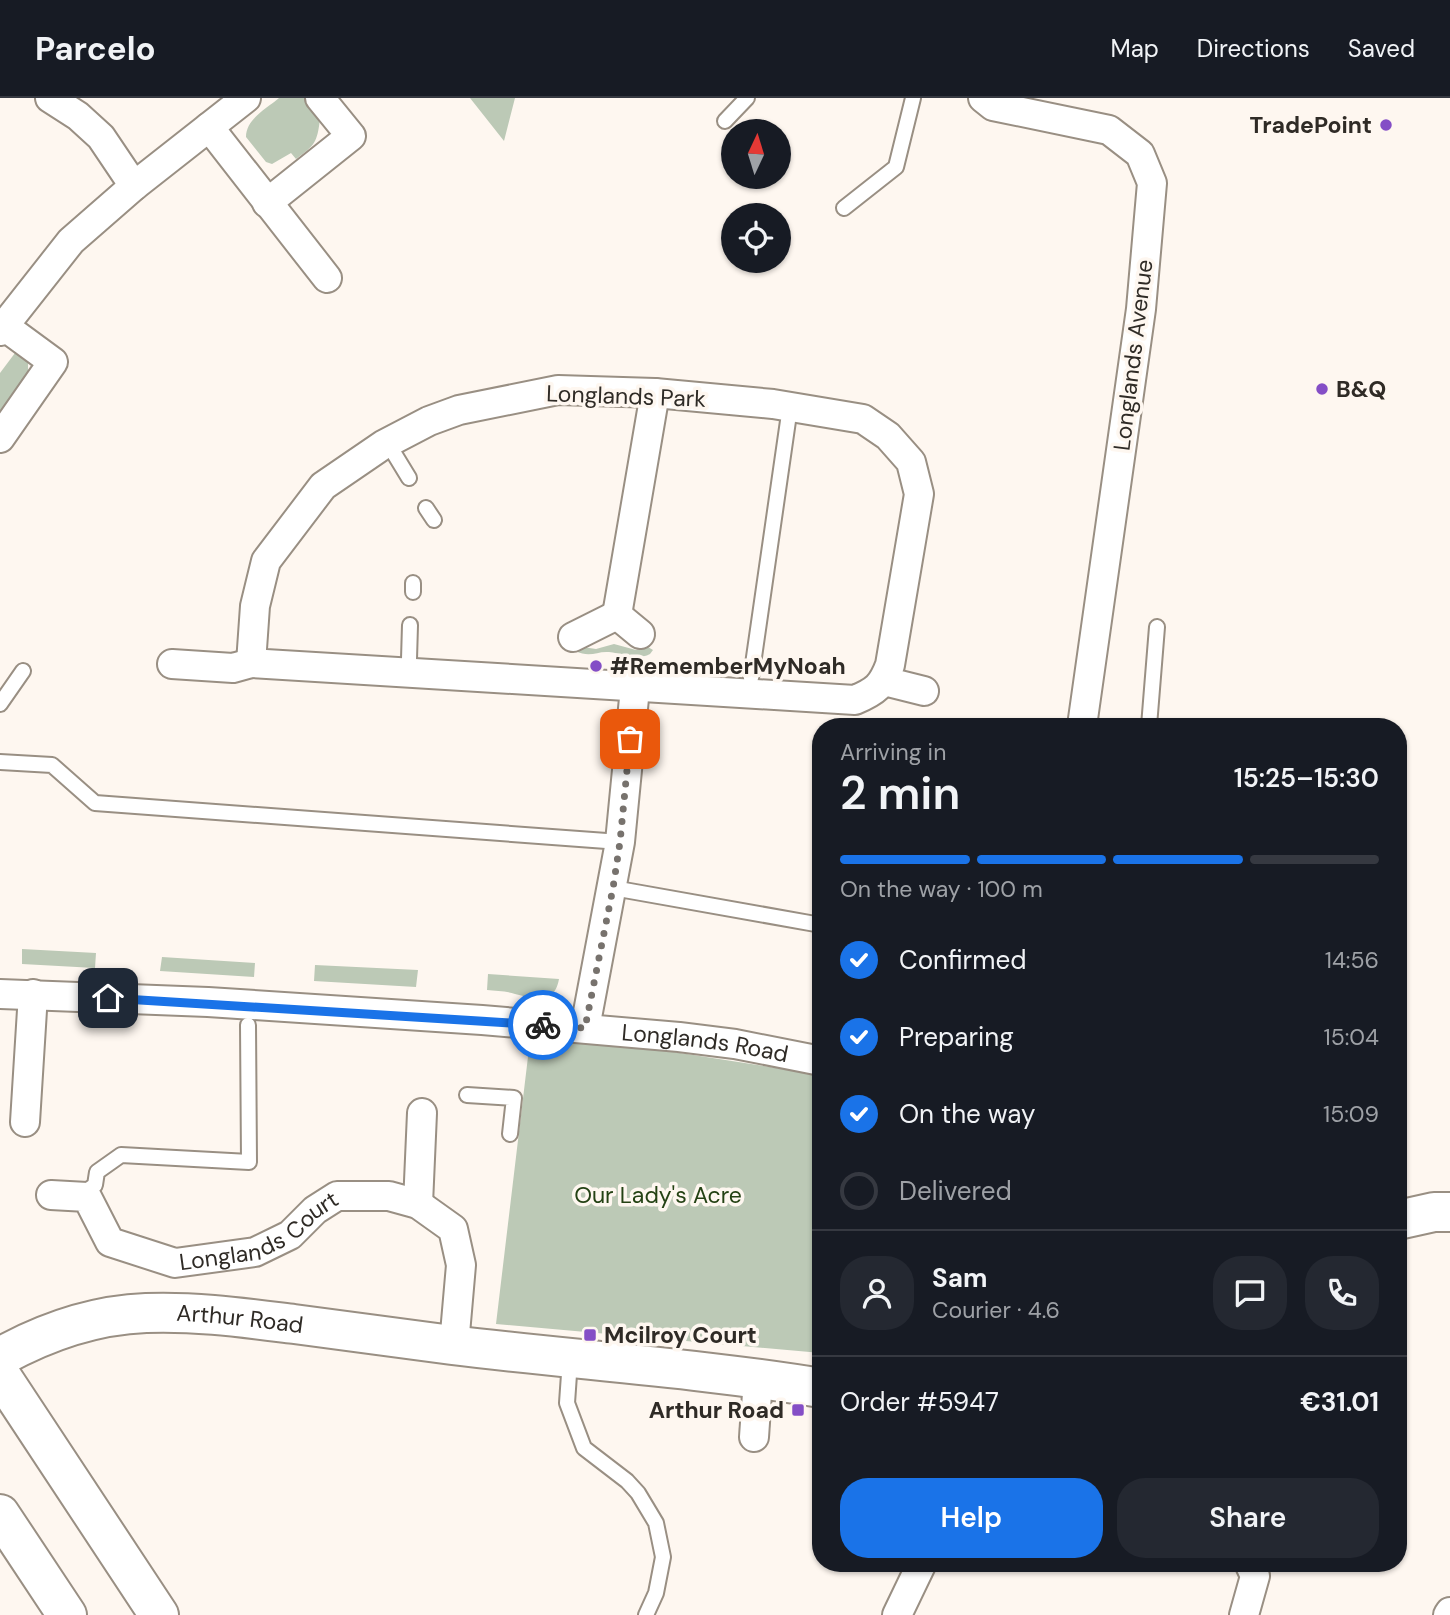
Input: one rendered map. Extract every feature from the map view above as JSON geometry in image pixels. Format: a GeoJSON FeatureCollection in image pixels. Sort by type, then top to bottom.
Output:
{"type":"FeatureCollection","features":[{"type":"Feature","properties":{"kind":"main road"},"geometry":{"type":"LineString","coordinates":[[1407,1212],[1450,1212]]}},
{"type":"Feature","properties":{"kind":"main road","name":"Arthur Road"},"geometry":{"type":"LineString","coordinates":[[8,1359],[85,1321],[145,1313],[233,1316],[812,1387]]}},
{"type":"Feature","properties":{"kind":"main road"},"geometry":{"type":"LineString","coordinates":[[8,1359],[159,1615]]}},
{"type":"Feature","properties":{"kind":"main road"},"geometry":{"type":"LineString","coordinates":[[0,1514],[67,1615]]}},
{"type":"Feature","properties":{"kind":"street"},"geometry":{"type":"LineString","coordinates":[[50,98],[78,116],[101,137],[134,186]]}},
{"type":"Feature","properties":{"kind":"street"},"geometry":{"type":"LineString","coordinates":[[0,438],[53,362],[2,329],[71,241],[134,186],[246,98]]}},
{"type":"Feature","properties":{"kind":"street"},"geometry":{"type":"LineString","coordinates":[[267,203],[351,136],[320,98]]}},
{"type":"Feature","properties":{"kind":"street","name":"Longlands Avenue"},"geometry":{"type":"LineString","coordinates":[[983,98],[993,107],[1109,130],[1140,154],[1152,183],[1141,309],[1083,718]]}},
{"type":"Feature","properties":{"kind":"street"},"geometry":{"type":"LineString","coordinates":[[209,127],[327,278]]}},
{"type":"Feature","properties":{"kind":"street","name":"Longlands Park"},"geometry":{"type":"LineString","coordinates":[[251,663],[255,606],[266,561],[323,486],[383,445],[429,421],[507,398],[558,390],[655,393],[790,407],[863,419],[888,436],[911,462],[919,494],[890,665],[884,681]]}},
{"type":"Feature","properties":{"kind":"street"},"geometry":{"type":"LineString","coordinates":[[617,615],[655,393]]}},
{"type":"Feature","properties":{"kind":"street"},"geometry":{"type":"LineString","coordinates":[[617,615],[640,634]]}},
{"type":"Feature","properties":{"kind":"street"},"geometry":{"type":"LineString","coordinates":[[573,637],[617,615]]}},
{"type":"Feature","properties":{"kind":"street"},"geometry":{"type":"LineString","coordinates":[[172,664],[233,668],[251,663],[855,700],[872,692],[884,681],[924,691]]}},
{"type":"Feature","properties":{"kind":"street"},"geometry":{"type":"LineString","coordinates":[[585,1028],[620,842],[635,688]]}},
{"type":"Feature","properties":{"kind":"street","name":"Longlands Road"},"geometry":{"type":"LineString","coordinates":[[0,994],[235,1004],[585,1028],[724,1043],[812,1059]]}},
{"type":"Feature","properties":{"kind":"street"},"geometry":{"type":"LineString","coordinates":[[25,1122],[33,994]]}},
{"type":"Feature","properties":{"kind":"street"},"geometry":{"type":"LineString","coordinates":[[418,1204],[422,1114]]}},
{"type":"Feature","properties":{"kind":"street","name":"Longlands Court"},"geometry":{"type":"LineString","coordinates":[[51,1195],[87,1196],[110,1242],[175,1263],[256,1252],[290,1235],[315,1210],[337,1196],[389,1196],[418,1204],[453,1228],[461,1265],[454,1345]]}},
{"type":"Feature","properties":{"kind":"street"},"geometry":{"type":"LineString","coordinates":[[754,1437],[758,1379]]}},
{"type":"Feature","properties":{"kind":"street"},"geometry":{"type":"LineString","coordinates":[[897,1615],[918,1572]]}},
{"type":"Feature","properties":{"kind":"street"},"geometry":{"type":"LineString","coordinates":[[1244,1615],[1255,1576],[1253,1572]]}},
{"type":"Feature","properties":{"kind":"lane"},"geometry":{"type":"LineString","coordinates":[[728,119],[747,98]]}},
{"type":"Feature","properties":{"kind":"lane"},"geometry":{"type":"LineString","coordinates":[[844,208],[896,167],[913,98]]}},
{"type":"Feature","properties":{"kind":"lane"},"geometry":{"type":"LineString","coordinates":[[751,678],[790,407]]}},
{"type":"Feature","properties":{"kind":"lane"},"geometry":{"type":"LineString","coordinates":[[395,455],[409,478]]}},
{"type":"Feature","properties":{"kind":"lane"},"geometry":{"type":"LineString","coordinates":[[409,659],[411,625]]}},
{"type":"Feature","properties":{"kind":"lane"},"geometry":{"type":"LineString","coordinates":[[1150,718],[1157,627]]}},
{"type":"Feature","properties":{"kind":"lane"},"geometry":{"type":"LineString","coordinates":[[0,704],[23,671]]}},
{"type":"Feature","properties":{"kind":"lane"},"geometry":{"type":"LineString","coordinates":[[0,761],[52,765],[95,803],[620,842]]}},
{"type":"Feature","properties":{"kind":"lane"},"geometry":{"type":"LineString","coordinates":[[613,888],[812,923]]}},
{"type":"Feature","properties":{"kind":"lane"},"geometry":{"type":"LineString","coordinates":[[88,1190],[95,1185],[97,1172],[121,1155],[248,1162],[248,1026]]}},
{"type":"Feature","properties":{"kind":"lane"},"geometry":{"type":"LineString","coordinates":[[467,1095],[514,1098],[510,1134]]}},
{"type":"Feature","properties":{"kind":"lane"},"geometry":{"type":"LineString","coordinates":[[570,1356],[567,1402],[584,1448],[633,1487],[656,1523],[663,1557],[656,1593],[646,1615]]}},
{"type":"Feature","properties":{"kind":"green space"},"geometry":{"type":"Polygon","coordinates":[[[279,98],[306,98],[320,119],[316,139],[307,150],[296,159],[291,153],[272,164],[266,162],[246,137],[253,120],[279,98]]]}},
{"type":"Feature","properties":{"kind":"green space"},"geometry":{"type":"Polygon","coordinates":[[[470,98],[515,98],[504,141],[470,98]]]}},
{"type":"Feature","properties":{"kind":"green space"},"geometry":{"type":"Polygon","coordinates":[[[15,353],[28,362],[28,371],[0,413],[0,373],[15,353]]]}},
{"type":"Feature","properties":{"kind":"green space"},"geometry":{"type":"Polygon","coordinates":[[[614,644],[636,650],[648,647],[653,650],[640,657],[609,652],[589,654],[575,651],[576,646],[596,649],[614,644]]]}},
{"type":"Feature","properties":{"kind":"green space"},"geometry":{"type":"Polygon","coordinates":[[[22,949],[96,953],[95,968],[22,964],[22,949]]]}},
{"type":"Feature","properties":{"kind":"green space"},"geometry":{"type":"Polygon","coordinates":[[[162,957],[255,963],[254,977],[160,971],[162,957]]]}},
{"type":"Feature","properties":{"kind":"green space"},"geometry":{"type":"Polygon","coordinates":[[[315,965],[418,970],[416,987],[314,981],[315,965]]]}},
{"type":"Feature","properties":{"kind":"green space"},"geometry":{"type":"Polygon","coordinates":[[[488,974],[559,979],[553,994],[542,999],[487,990],[488,974]]]}},
{"type":"Feature","properties":{"kind":"green space","name":"Our Lady's Acre"},"geometry":{"type":"Polygon","coordinates":[[[530,1040],[674,1052],[812,1074],[812,1352],[496,1324],[530,1040]]]}},
{"type":"Feature","properties":{"kind":"way so far"},"geometry":{"type":"LineString","coordinates":[[543,1025],[585,1028],[613,888],[630,739]]}},
{"type":"Feature","properties":{"kind":"place","name":"TradePoint"},"geometry":{"type":"Point","coordinates":[1386,125]}},
{"type":"Feature","properties":{"kind":"place","name":"B&Q"},"geometry":{"type":"Point","coordinates":[1322,389]}},
{"type":"Feature","properties":{"kind":"place","name":"#RememberMyNoah"},"geometry":{"type":"Point","coordinates":[596,666]}},
{"type":"Feature","properties":{"kind":"place","name":"Mcilroy Court"},"geometry":{"type":"Point","coordinates":[590,1335]}},
{"type":"Feature","properties":{"kind":"place","name":"Arthur Road"},"geometry":{"type":"Point","coordinates":[798,1410]}},
{"type":"Feature","properties":{"kind":"route"},"geometry":{"type":"LineString","coordinates":[[108,998],[543,1025]]}}]}
